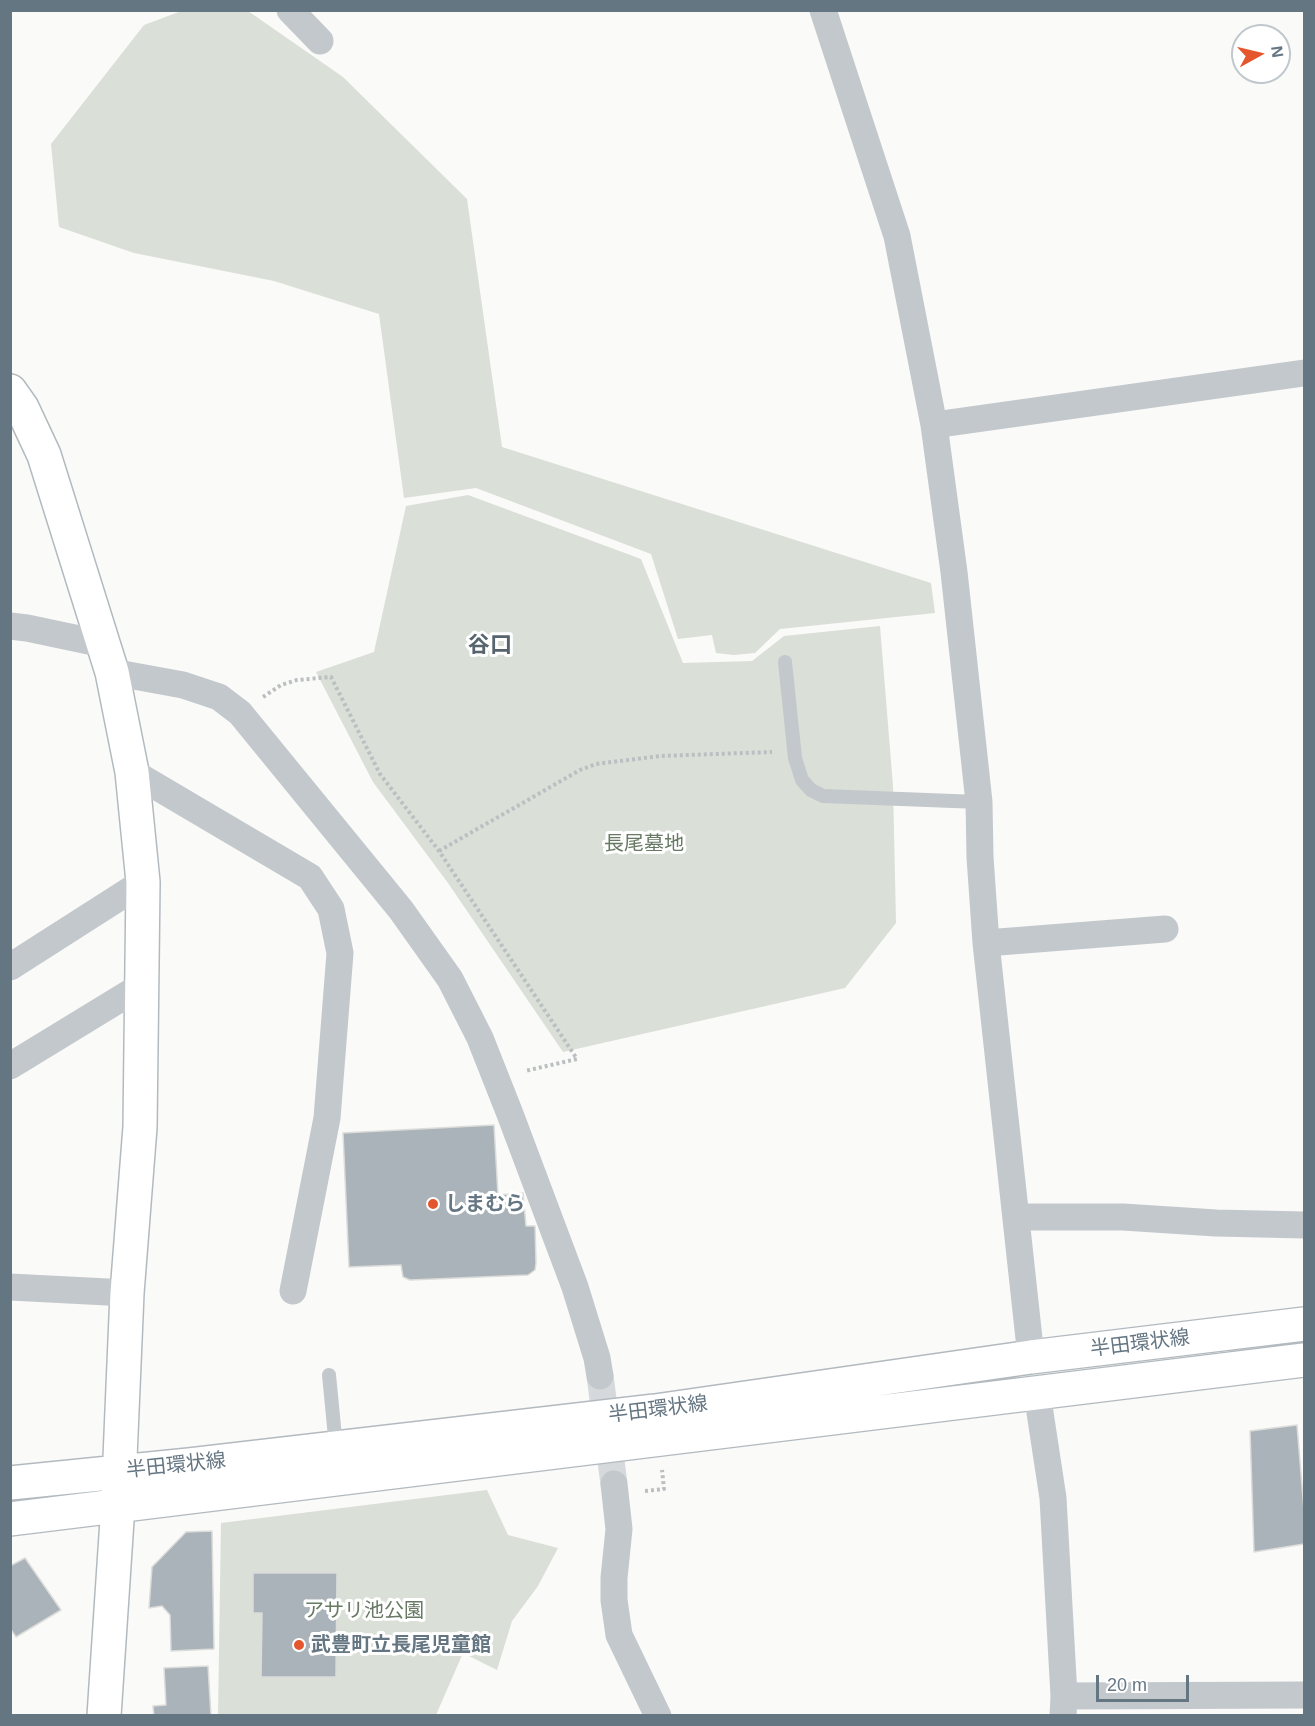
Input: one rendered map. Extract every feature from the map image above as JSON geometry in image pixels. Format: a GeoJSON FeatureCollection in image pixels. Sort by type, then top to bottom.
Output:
{"type":"FeatureCollection","features":[{"type":"Feature","properties":{"kind":"main road"},"geometry":{"type":"LineString","coordinates":[[10,391],[22,408],[44,455],[107,658],[132,772],[143,882],[140,1127],[127,1293],[120,1472],[104,1716]]}},
{"type":"Feature","properties":{"kind":"main road","name":"半田環状線"},"geometry":{"type":"LineString","coordinates":[[10,1483],[189,1465],[656,1411],[1031,1357],[1305,1324]]}},
{"type":"Feature","properties":{"kind":"main road","name":"半田環状線"},"geometry":{"type":"LineString","coordinates":[[10,1519],[1305,1360]]}},
{"type":"Feature","properties":{"kind":"street"},"geometry":{"type":"LineString","coordinates":[[290,10],[320,41]]}},
{"type":"Feature","properties":{"kind":"street"},"geometry":{"type":"LineString","coordinates":[[823,10],[897,236],[934,425],[954,572],[979,802],[986,943],[1031,1357]]}},
{"type":"Feature","properties":{"kind":"street"},"geometry":{"type":"LineString","coordinates":[[934,425],[1305,373]]}},
{"type":"Feature","properties":{"kind":"street"},"geometry":{"type":"LineString","coordinates":[[10,626],[27,628],[219,697],[240,713],[401,910],[450,979],[480,1038],[575,1287],[597,1358],[600,1376]]}},
{"type":"Feature","properties":{"kind":"street"},"geometry":{"type":"LineString","coordinates":[[132,772],[310,877],[331,909],[340,953],[327,1118],[293,1291]]}},
{"type":"Feature","properties":{"kind":"street"},"geometry":{"type":"LineString","coordinates":[[10,966],[143,882]]}},
{"type":"Feature","properties":{"kind":"street"},"geometry":{"type":"LineString","coordinates":[[986,943],[1165,929]]}},
{"type":"Feature","properties":{"kind":"street"},"geometry":{"type":"LineString","coordinates":[[10,1066],[141,986]]}},
{"type":"Feature","properties":{"kind":"street"},"geometry":{"type":"LineString","coordinates":[[1016,1217],[1123,1217],[1216,1223],[1305,1225]]}},
{"type":"Feature","properties":{"kind":"street"},"geometry":{"type":"LineString","coordinates":[[10,1287],[127,1293]]}},
{"type":"Feature","properties":{"kind":"street"},"geometry":{"type":"LineString","coordinates":[[1037,1393],[1053,1498],[1064,1706],[1305,1695]]}},
{"type":"Feature","properties":{"kind":"street"},"geometry":{"type":"LineString","coordinates":[[615,1490],[619,1529],[614,1600],[619,1635],[657,1716]]}},
{"type":"Feature","properties":{"kind":"lane"},"geometry":{"type":"LineString","coordinates":[[785,662],[794,751],[802,780],[811,790],[823,796],[979,802]]}},
{"type":"Feature","properties":{"kind":"lane"},"geometry":{"type":"LineString","coordinates":[[329,1375],[336,1447]]}},
{"type":"Feature","properties":{"kind":"path"},"geometry":{"type":"LineString","coordinates":[[240,713],[281,685],[297,680],[331,678],[380,774],[439,851],[577,1059],[496,1078]]}},
{"type":"Feature","properties":{"kind":"path"},"geometry":{"type":"LineString","coordinates":[[439,851],[580,770],[596,764],[660,756],[794,751]]}},
{"type":"Feature","properties":{"kind":"path"},"geometry":{"type":"LineString","coordinates":[[615,1490],[664,1489],[661,1461]]}},
{"type":"Feature","properties":{"kind":"green space"},"geometry":{"type":"Polygon","coordinates":[[[184,10],[248,11],[343,77],[467,199],[502,447],[931,583],[935,613],[780,629],[755,653],[734,655],[716,653],[712,635],[678,639],[651,554],[476,488],[404,498],[379,314],[274,281],[134,253],[59,227],[51,144],[144,25],[184,10]]]}},
{"type":"Feature","properties":{"kind":"green space","name":"長尾墓地"},"geometry":{"type":"Polygon","coordinates":[[[468,495],[641,559],[683,663],[752,661],[784,636],[880,626],[893,786],[896,923],[845,988],[563,1052],[448,883],[373,782],[316,672],[374,652],[406,506],[468,495]]]}},
{"type":"Feature","properties":{"kind":"green space","name":"アサリ池公園"},"geometry":{"type":"Polygon","coordinates":[[[487,1490],[508,1535],[558,1548],[538,1586],[512,1621],[497,1670],[463,1653],[436,1715],[218,1716],[221,1523],[487,1490]]]}},
{"type":"Feature","properties":{"kind":"building"},"geometry":{"type":"Polygon","coordinates":[[[494,1125],[498,1195],[523,1193],[526,1226],[535,1226],[535,1270],[528,1275],[410,1280],[403,1277],[401,1265],[349,1267],[343,1133],[494,1125]]]}},
{"type":"Feature","properties":{"kind":"building"},"geometry":{"type":"Polygon","coordinates":[[[1297,1425],[1304,1510],[1304,1544],[1254,1552],[1250,1431],[1297,1425]]]}},
{"type":"Feature","properties":{"kind":"building"},"geometry":{"type":"Polygon","coordinates":[[[212,1531],[214,1649],[171,1651],[170,1615],[162,1606],[149,1608],[152,1567],[186,1532],[212,1531]]]}},
{"type":"Feature","properties":{"kind":"building"},"geometry":{"type":"Polygon","coordinates":[[[25,1558],[61,1610],[16,1637],[10,1628],[10,1566],[25,1558]]]}},
{"type":"Feature","properties":{"kind":"building","name":"武豊町立長尾児童館"},"geometry":{"type":"Polygon","coordinates":[[[253,1573],[337,1573],[336,1677],[261,1677],[262,1613],[253,1613],[253,1573]]]}},
{"type":"Feature","properties":{"kind":"building"},"geometry":{"type":"Polygon","coordinates":[[[208,1666],[211,1716],[154,1716],[153,1706],[166,1705],[164,1668],[208,1666]]]}},
{"type":"Feature","properties":{"kind":"tunnel"},"geometry":{"type":"LineString","coordinates":[[600,1376],[614,1484]]}},
{"type":"Feature","properties":{"kind":"place","name":"しまむら"},"geometry":{"type":"Point","coordinates":[433,1204]}},
{"type":"Feature","properties":{"kind":"place","name":"武豊町立長尾児童館"},"geometry":{"type":"Point","coordinates":[299,1645]}},
{"type":"Feature","properties":{"kind":"district","name":"谷口"},"geometry":{"type":"Point","coordinates":[490,646]}}]}
